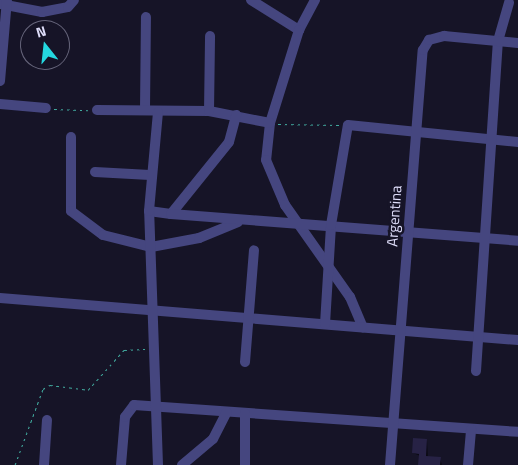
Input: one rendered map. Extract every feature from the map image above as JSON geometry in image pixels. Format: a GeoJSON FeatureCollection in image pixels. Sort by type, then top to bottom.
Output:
{"type":"FeatureCollection","features":[{"type":"Feature","properties":{"kind":"street"},"geometry":{"type":"LineString","coordinates":[[0,82],[5,3],[42,12],[68,7],[74,0]]}},
{"type":"Feature","properties":{"kind":"street"},"geometry":{"type":"LineString","coordinates":[[315,0],[299,30],[270,123],[266,160],[285,205],[331,268],[364,327]]}},
{"type":"Feature","properties":{"kind":"street"},"geometry":{"type":"LineString","coordinates":[[255,1],[299,30]]}},
{"type":"Feature","properties":{"kind":"street"},"geometry":{"type":"LineString","coordinates":[[476,371],[476,336],[494,140],[498,41],[509,3]]}},
{"type":"Feature","properties":{"kind":"street"},"geometry":{"type":"LineString","coordinates":[[144,109],[146,18]]}},
{"type":"Feature","properties":{"kind":"street"},"geometry":{"type":"LineString","coordinates":[[208,111],[210,36]]}},
{"type":"Feature","properties":{"kind":"street","name":"Argentina"},"geometry":{"type":"LineString","coordinates":[[390,465],[396,422],[400,330],[423,50],[430,40],[444,36],[518,43]]}},
{"type":"Feature","properties":{"kind":"street"},"geometry":{"type":"LineString","coordinates":[[0,104],[46,108]]}},
{"type":"Feature","properties":{"kind":"street"},"geometry":{"type":"LineString","coordinates":[[96,110],[208,111],[270,123]]}},
{"type":"Feature","properties":{"kind":"street"},"geometry":{"type":"LineString","coordinates":[[158,112],[150,175],[149,211],[158,465]]}},
{"type":"Feature","properties":{"kind":"street"},"geometry":{"type":"LineString","coordinates":[[171,214],[229,142],[236,115]]}},
{"type":"Feature","properties":{"kind":"street"},"geometry":{"type":"LineString","coordinates":[[325,324],[331,268],[331,225],[348,125],[415,135],[518,142]]}},
{"type":"Feature","properties":{"kind":"street"},"geometry":{"type":"LineString","coordinates":[[72,138],[71,211],[103,235],[151,247],[199,238],[239,222]]}},
{"type":"Feature","properties":{"kind":"street"},"geometry":{"type":"LineString","coordinates":[[95,172],[150,175]]}},
{"type":"Feature","properties":{"kind":"street"},"geometry":{"type":"LineString","coordinates":[[149,211],[239,222],[331,225],[518,241]]}},
{"type":"Feature","properties":{"kind":"street"},"geometry":{"type":"LineString","coordinates":[[245,362],[254,250]]}},
{"type":"Feature","properties":{"kind":"street"},"geometry":{"type":"LineString","coordinates":[[0,298],[518,340]]}},
{"type":"Feature","properties":{"kind":"street"},"geometry":{"type":"LineString","coordinates":[[121,465],[128,409],[155,404],[227,412],[396,422],[518,432]]}},
{"type":"Feature","properties":{"kind":"street"},"geometry":{"type":"LineString","coordinates":[[182,465],[213,439],[227,412]]}},
{"type":"Feature","properties":{"kind":"street"},"geometry":{"type":"LineString","coordinates":[[245,413],[245,465]]}},
{"type":"Feature","properties":{"kind":"street"},"geometry":{"type":"LineString","coordinates":[[44,465],[47,420]]}},
{"type":"Feature","properties":{"kind":"street"},"geometry":{"type":"LineString","coordinates":[[468,465],[471,429]]}},
{"type":"Feature","properties":{"kind":"path"},"geometry":{"type":"LineString","coordinates":[[46,108],[96,110]]}},
{"type":"Feature","properties":{"kind":"path"},"geometry":{"type":"LineString","coordinates":[[270,123],[348,125]]}},
{"type":"Feature","properties":{"kind":"path"},"geometry":{"type":"LineString","coordinates":[[16,465],[43,389],[50,385],[88,390],[124,350],[153,350]]}},
{"type":"Feature","properties":{"kind":"building"},"geometry":{"type":"Polygon","coordinates":[[[413,438],[427,439],[426,456],[441,457],[440,465],[418,465],[419,454],[412,453],[413,438]]]}}]}
